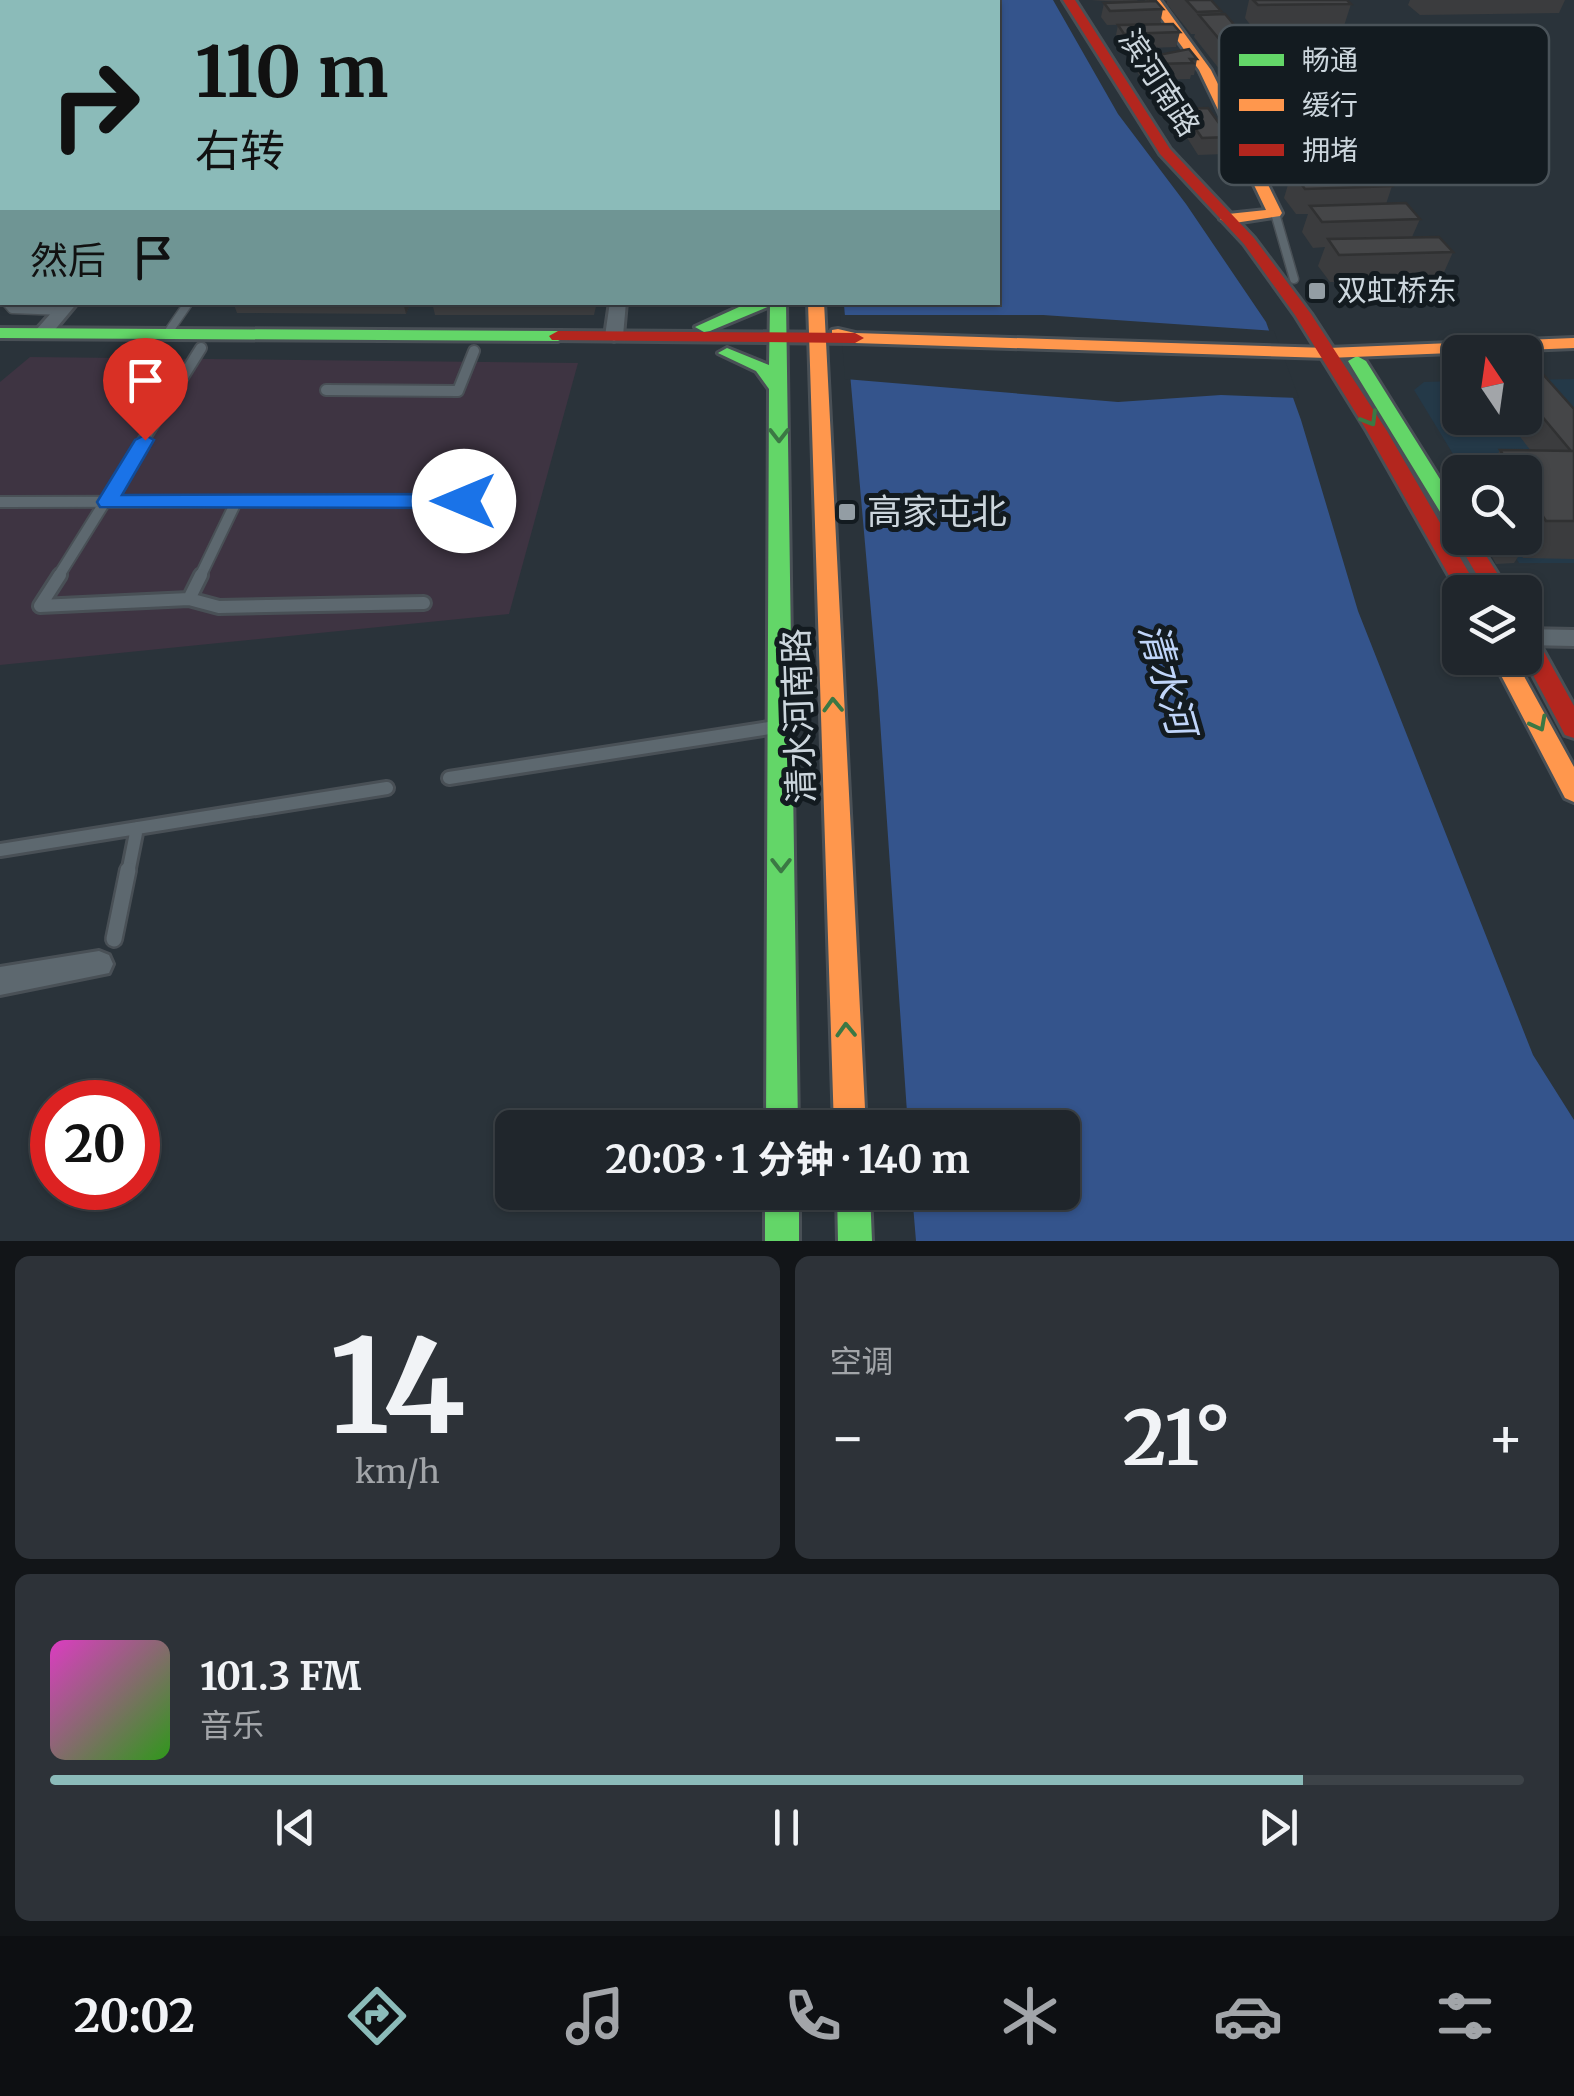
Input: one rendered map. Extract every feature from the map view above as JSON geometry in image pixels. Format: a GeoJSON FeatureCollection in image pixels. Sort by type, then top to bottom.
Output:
{"type":"FeatureCollection","features":[{"type":"Feature","properties":{"kind":"main road","name":"滨河南路"},"geometry":{"type":"LineString","coordinates":[[1073,0],[1162,133],[1234,218],[1294,279],[1442,502]]}},
{"type":"Feature","properties":{"kind":"main road"},"geometry":{"type":"LineString","coordinates":[[1154,0],[1205,70],[1219,99]]}},
{"type":"Feature","properties":{"kind":"main road"},"geometry":{"type":"LineString","coordinates":[[1234,218],[1275,213],[1261,185]]}},
{"type":"Feature","properties":{"kind":"main road","name":"滨河南路"},"geometry":{"type":"LineString","coordinates":[[1234,218],[1345,361],[1459,575]]}},
{"type":"Feature","properties":{"kind":"main road"},"geometry":{"type":"LineString","coordinates":[[650,336],[725,321],[760,305]]}},
{"type":"Feature","properties":{"kind":"main road","name":"清水河南路"},"geometry":{"type":"LineString","coordinates":[[778,305],[782,1110]]}},
{"type":"Feature","properties":{"kind":"main road"},"geometry":{"type":"LineString","coordinates":[[0,334],[650,336],[779,345]]}},
{"type":"Feature","properties":{"kind":"main road"},"geometry":{"type":"LineString","coordinates":[[818,337],[826,365],[854,346]]}},
{"type":"Feature","properties":{"kind":"main road"},"geometry":{"type":"LineString","coordinates":[[0,347],[727,353],[818,337],[854,346],[1442,364]]}},
{"type":"Feature","properties":{"kind":"main road","name":"清水河南路"},"geometry":{"type":"LineString","coordinates":[[818,337],[849,1110]]}},
{"type":"Feature","properties":{"kind":"main road"},"geometry":{"type":"LineString","coordinates":[[1345,361],[1574,343]]}},
{"type":"Feature","properties":{"kind":"main road"},"geometry":{"type":"LineString","coordinates":[[727,353],[762,367],[779,389]]}},
{"type":"Feature","properties":{"kind":"main road"},"geometry":{"type":"LineString","coordinates":[[1542,360],[1574,358]]}},
{"type":"Feature","properties":{"kind":"main road"},"geometry":{"type":"LineString","coordinates":[[1542,669],[1574,728]]}},
{"type":"Feature","properties":{"kind":"main road"},"geometry":{"type":"LineString","coordinates":[[1512,675],[1574,791]]}},
{"type":"Feature","properties":{"kind":"main road"},"geometry":{"type":"LineString","coordinates":[[782,1210],[782,1241]]}},
{"type":"Feature","properties":{"kind":"main road"},"geometry":{"type":"LineString","coordinates":[[854,1210],[855,1241]]}},
{"type":"Feature","properties":{"kind":"street"},"geometry":{"type":"LineString","coordinates":[[614,336],[618,305]]}},
{"type":"Feature","properties":{"kind":"street"},"geometry":{"type":"LineString","coordinates":[[42,334],[67,306]]}},
{"type":"Feature","properties":{"kind":"street"},"geometry":{"type":"LineString","coordinates":[[1542,638],[1574,638]]}},
{"type":"Feature","properties":{"kind":"street"},"geometry":{"type":"LineString","coordinates":[[0,982],[98,964]]}},
{"type":"Feature","properties":{"kind":"lane"},"geometry":{"type":"LineString","coordinates":[[1275,213],[1294,279]]}},
{"type":"Feature","properties":{"kind":"lane"},"geometry":{"type":"LineString","coordinates":[[8,305],[12,309],[67,306]]}},
{"type":"Feature","properties":{"kind":"lane"},"geometry":{"type":"LineString","coordinates":[[167,334],[187,305]]}},
{"type":"Feature","properties":{"kind":"lane"},"geometry":{"type":"LineString","coordinates":[[201,348],[40,606],[189,599],[219,606],[424,603]]}},
{"type":"Feature","properties":{"kind":"lane"},"geometry":{"type":"LineString","coordinates":[[326,390],[458,392],[474,351]]}},
{"type":"Feature","properties":{"kind":"lane"},"geometry":{"type":"LineString","coordinates":[[0,502],[464,501]]}},
{"type":"Feature","properties":{"kind":"lane"},"geometry":{"type":"LineString","coordinates":[[189,599],[236,502]]}},
{"type":"Feature","properties":{"kind":"lane"},"geometry":{"type":"LineString","coordinates":[[449,778],[780,726]]}},
{"type":"Feature","properties":{"kind":"lane"},"geometry":{"type":"LineString","coordinates":[[0,850],[387,788]]}},
{"type":"Feature","properties":{"kind":"lane"},"geometry":{"type":"LineString","coordinates":[[114,939],[137,828]]}},
{"type":"Feature","properties":{"kind":"shaded area"},"geometry":{"type":"Polygon","coordinates":[[[30,357],[578,363],[509,614],[0,665],[0,382],[30,357]]]}},
{"type":"Feature","properties":{"kind":"shaded area"},"geometry":{"type":"Polygon","coordinates":[[[1574,379],[1574,563],[1519,563],[1514,555],[1542,555],[1542,455],[1454,455],[1414,390],[1424,382],[1442,382],[1442,435],[1542,435],[1542,380],[1574,379]]]}},
{"type":"Feature","properties":{"kind":"water","name":"清水河"},"geometry":{"type":"Polygon","coordinates":[[[1000,0],[1053,0],[1118,114],[1186,204],[1266,322],[1301,420],[1358,611],[1533,1055],[1574,1120],[1574,1241],[916,1241],[913,1210],[1080,1210],[1080,1110],[907,1110],[878,691],[844,305],[1000,305],[1000,0]]]}},
{"type":"Feature","properties":{"kind":"pier"},"geometry":{"type":"Polygon","coordinates":[[[840,315],[1043,315],[1274,331],[1299,398],[1221,395],[1118,402],[845,379],[840,315]]]}},
{"type":"Feature","properties":{"kind":"building"},"geometry":{"type":"Polygon","coordinates":[[[1186,0],[1211,0],[1221,11],[1197,12],[1186,0]]]}},
{"type":"Feature","properties":{"kind":"building"},"geometry":{"type":"Polygon","coordinates":[[[1253,0],[1347,0],[1351,4],[1258,5],[1253,0]]]}},
{"type":"Feature","properties":{"kind":"building"},"geometry":{"type":"Polygon","coordinates":[[[1156,1],[1163,9],[1110,11],[1104,3],[1156,1]]]}},
{"type":"Feature","properties":{"kind":"building"},"geometry":{"type":"Polygon","coordinates":[[[1225,14],[1234,25],[1219,25],[1219,39],[1199,15],[1225,14]]]}},
{"type":"Feature","properties":{"kind":"building"},"geometry":{"type":"Polygon","coordinates":[[[1173,24],[1180,32],[1124,34],[1118,25],[1173,24]]]}},
{"type":"Feature","properties":{"kind":"building"},"geometry":{"type":"Polygon","coordinates":[[[1189,49],[1197,59],[1190,59],[1193,63],[1155,64],[1143,60],[1136,50],[1155,50],[1159,55],[1189,49]]]}},
{"type":"Feature","properties":{"kind":"building"},"geometry":{"type":"Polygon","coordinates":[[[1208,108],[1219,123],[1219,137],[1202,138],[1182,109],[1208,108]]]}},
{"type":"Feature","properties":{"kind":"building"},"geometry":{"type":"Polygon","coordinates":[[[1302,185],[1392,186],[1305,189],[1302,185]]]}},
{"type":"Feature","properties":{"kind":"building"},"geometry":{"type":"Polygon","coordinates":[[[1406,203],[1420,219],[1322,222],[1310,206],[1406,203]]]}},
{"type":"Feature","properties":{"kind":"building"},"geometry":{"type":"Polygon","coordinates":[[[1439,237],[1453,252],[1339,255],[1328,239],[1439,237]]]}},
{"type":"Feature","properties":{"kind":"building"},"geometry":{"type":"Polygon","coordinates":[[[1542,373],[1574,409],[1571,451],[1542,416],[1542,373]]]}},
{"type":"Feature","properties":{"kind":"building"},"geometry":{"type":"Polygon","coordinates":[[[1500,450],[1574,451],[1574,521],[1546,521],[1542,515],[1542,455],[1503,455],[1500,450]]]}},
{"type":"Feature","properties":{"kind":"traffic: fast"},"geometry":{"type":"LineString","coordinates":[[704,327],[759,305]]}},
{"type":"Feature","properties":{"kind":"traffic: fast"},"geometry":{"type":"LineString","coordinates":[[778,305],[782,1110]]}},
{"type":"Feature","properties":{"kind":"traffic: fast"},"geometry":{"type":"LineString","coordinates":[[0,333],[558,336]]}},
{"type":"Feature","properties":{"kind":"traffic: fast"},"geometry":{"type":"LineString","coordinates":[[727,353],[762,367],[779,389]]}},
{"type":"Feature","properties":{"kind":"traffic: fast"},"geometry":{"type":"LineString","coordinates":[[1357,361],[1442,499]]}},
{"type":"Feature","properties":{"kind":"traffic: fast"},"geometry":{"type":"LineString","coordinates":[[782,1210],[782,1241]]}},
{"type":"Feature","properties":{"kind":"traffic: fast"},"geometry":{"type":"LineString","coordinates":[[854,1210],[855,1241]]}},
{"type":"Feature","properties":{"kind":"traffic: slow"},"geometry":{"type":"LineString","coordinates":[[1154,0],[1205,70],[1219,99]]}},
{"type":"Feature","properties":{"kind":"traffic: slow"},"geometry":{"type":"LineString","coordinates":[[1228,219],[1275,213],[1261,185]]}},
{"type":"Feature","properties":{"kind":"traffic: slow"},"geometry":{"type":"LineString","coordinates":[[816,305],[849,1110]]}},
{"type":"Feature","properties":{"kind":"traffic: slow"},"geometry":{"type":"LineString","coordinates":[[838,334],[855,338],[1328,353],[1574,343]]}},
{"type":"Feature","properties":{"kind":"traffic: slow"},"geometry":{"type":"LineString","coordinates":[[1512,675],[1574,791]]}},
{"type":"Feature","properties":{"kind":"traffic: jam"},"geometry":{"type":"LineString","coordinates":[[1069,0],[1165,151],[1249,241],[1303,314],[1377,431],[1459,575]]}},
{"type":"Feature","properties":{"kind":"traffic: jam"},"geometry":{"type":"LineString","coordinates":[[558,336],[855,338]]}},
{"type":"Feature","properties":{"kind":"traffic: jam"},"geometry":{"type":"LineString","coordinates":[[1475,555],[1488,575]]}},
{"type":"Feature","properties":{"kind":"traffic: jam"},"geometry":{"type":"LineString","coordinates":[[1542,669],[1574,728]]}},
{"type":"Feature","properties":{"kind":"place","name":"双虹桥东"},"geometry":{"type":"Point","coordinates":[1317,291]}},
{"type":"Feature","properties":{"kind":"place","name":"高家屯北"},"geometry":{"type":"Point","coordinates":[847,512]}},
{"type":"Feature","properties":{"kind":"route"},"geometry":{"type":"LineString","coordinates":[[145,440],[107,502],[464,501]]}}]}
